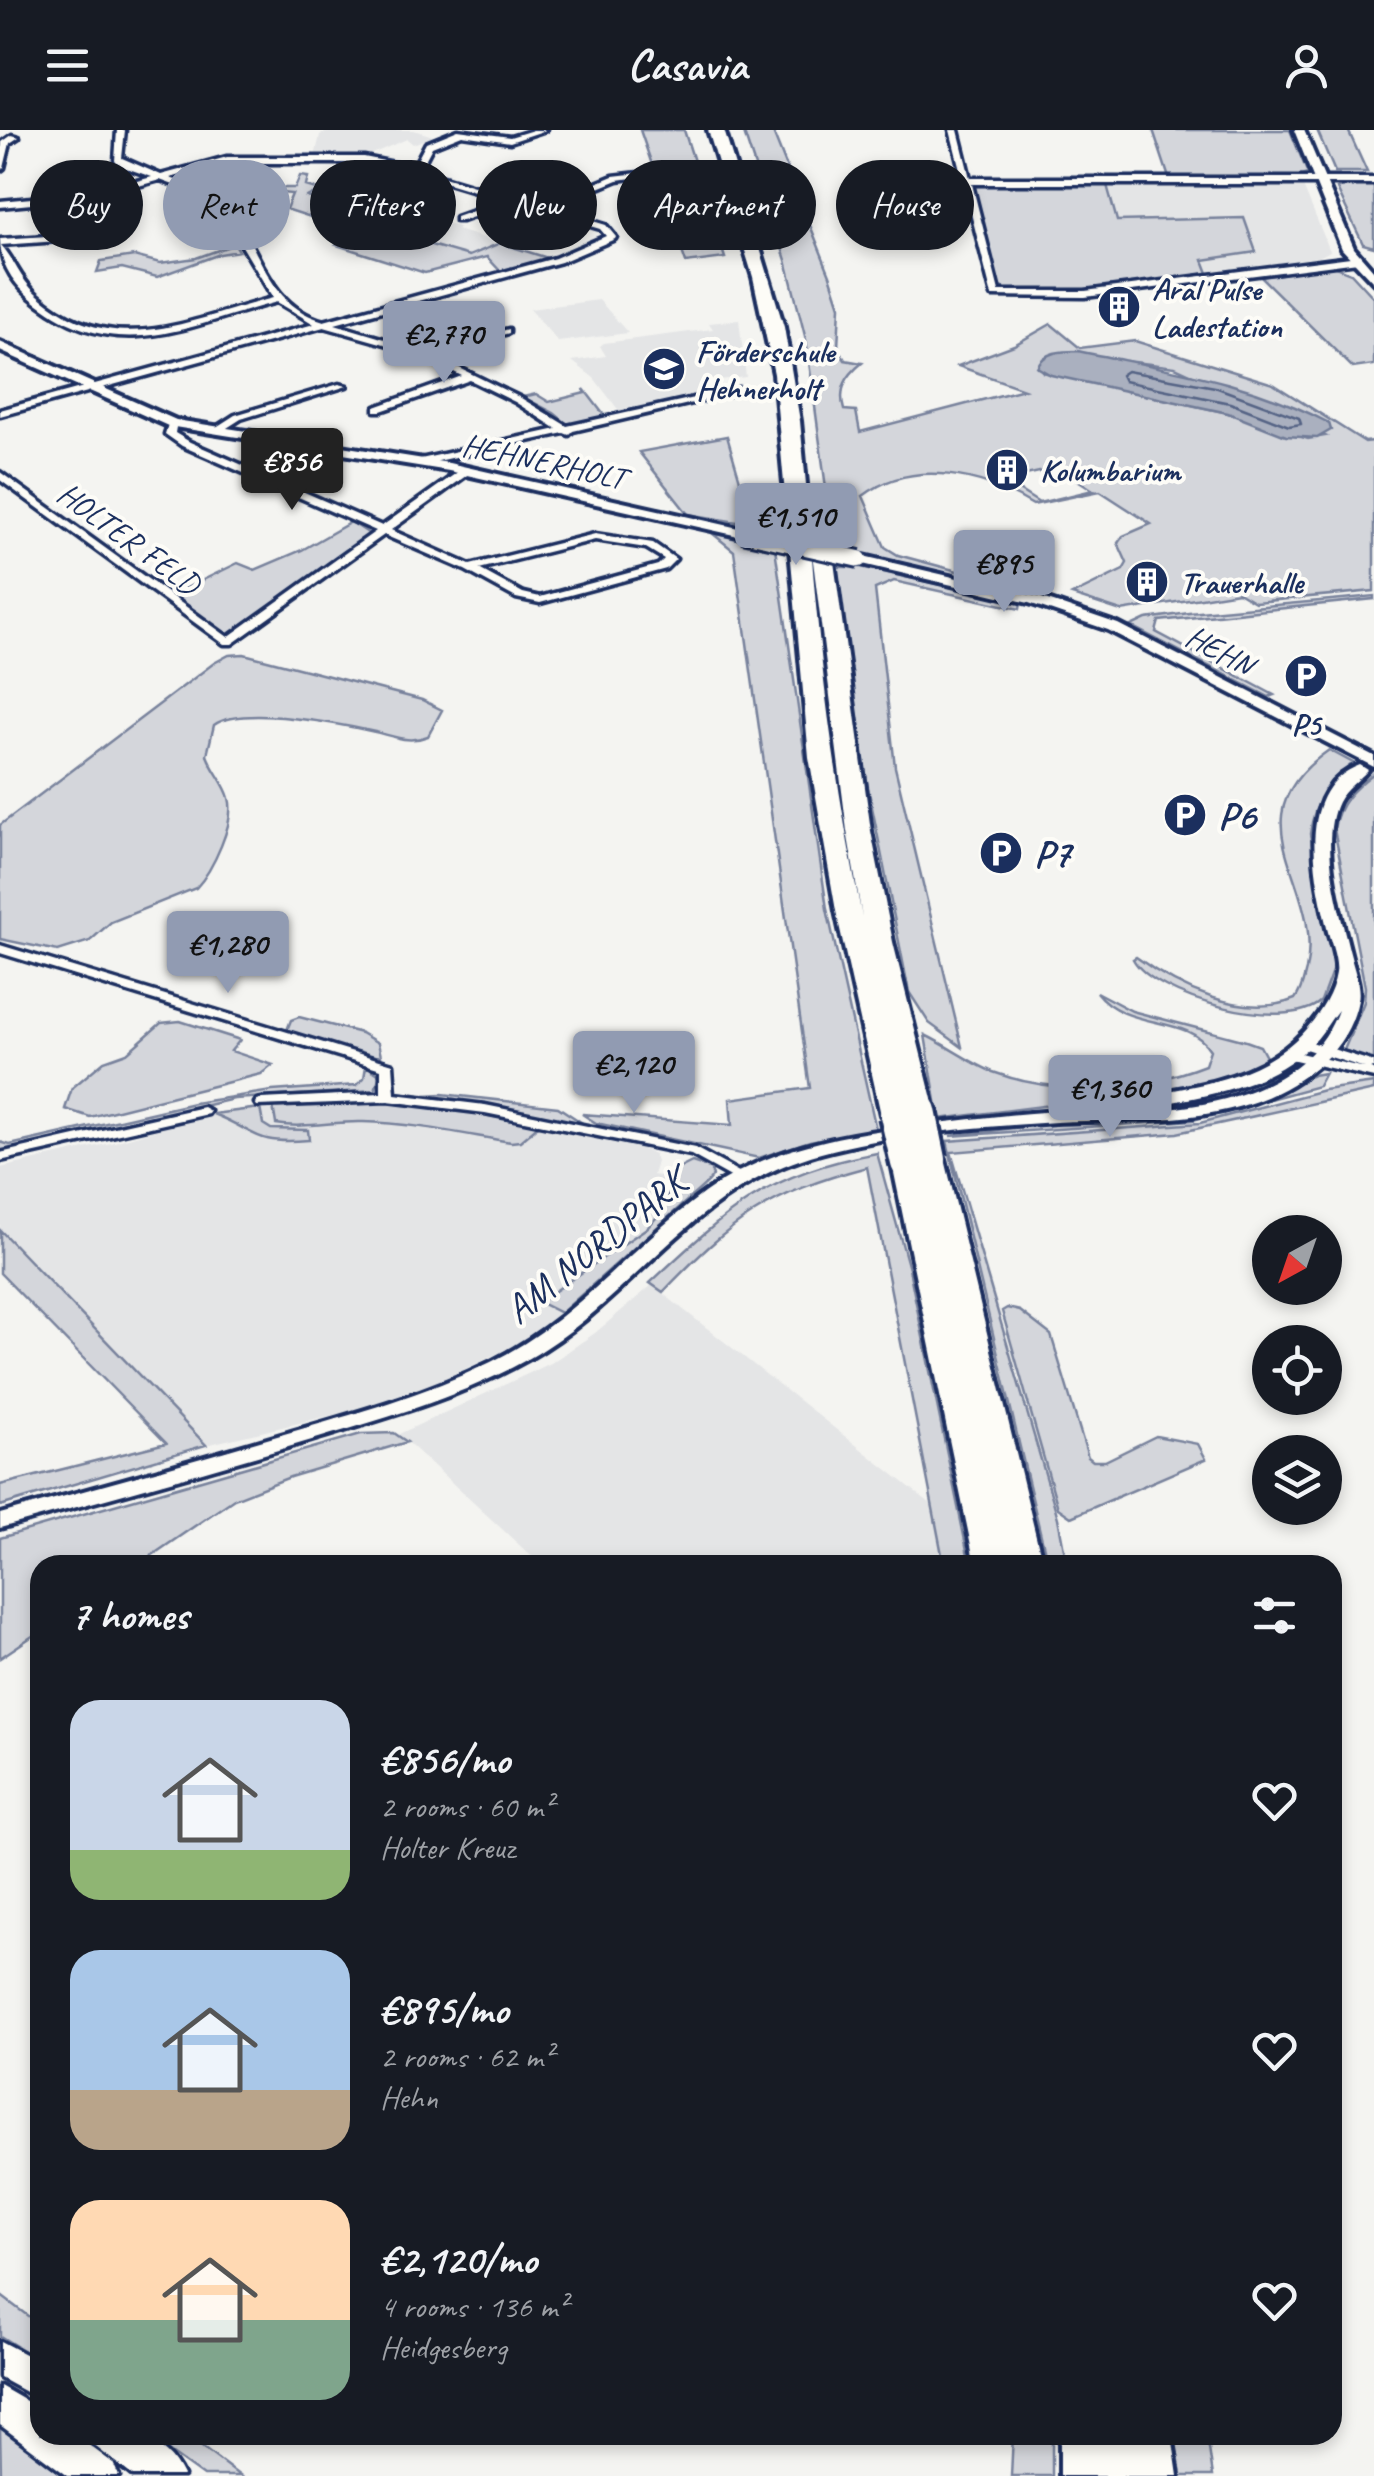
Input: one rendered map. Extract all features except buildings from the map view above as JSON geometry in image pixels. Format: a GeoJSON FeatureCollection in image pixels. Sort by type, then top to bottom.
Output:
{"type":"FeatureCollection","features":[{"type":"Feature","properties":{"kind":"highway"},"geometry":{"type":"LineString","coordinates":[[716,130],[752,238],[775,328],[794,471],[819,739],[872,1022],[908,1113]]}},
{"type":"Feature","properties":{"kind":"highway"},"geometry":{"type":"LineString","coordinates":[[735,130],[792,327],[806,402],[859,831],[908,1113],[1023,1555]]}},
{"type":"Feature","properties":{"kind":"highway"},"geometry":{"type":"LineString","coordinates":[[919,1161],[990,1555]]}},
{"type":"Feature","properties":{"kind":"highway"},"geometry":{"type":"LineString","coordinates":[[0,2358],[30,2377]]}},
{"type":"Feature","properties":{"kind":"highway"},"geometry":{"type":"LineString","coordinates":[[0,2404],[30,2424]]}},
{"type":"Feature","properties":{"kind":"highway"},"geometry":{"type":"LineString","coordinates":[[59,2445],[99,2476]]}},
{"type":"Feature","properties":{"kind":"highway"},"geometry":{"type":"LineString","coordinates":[[123,2445],[163,2476]]}},
{"type":"Feature","properties":{"kind":"highway"},"geometry":{"type":"LineString","coordinates":[[1082,2445],[1082,2476]]}},
{"type":"Feature","properties":{"kind":"highway"},"geometry":{"type":"LineString","coordinates":[[1125,2445],[1125,2476]]}},
{"type":"Feature","properties":{"kind":"highway"},"geometry":{"type":"LineString","coordinates":[[1151,2445],[1156,2476]]}},
{"type":"Feature","properties":{"kind":"street"},"geometry":{"type":"LineString","coordinates":[[122,130],[118,158],[209,195],[223,207],[278,300],[325,325],[424,354],[568,432]]}},
{"type":"Feature","properties":{"kind":"street"},"geometry":{"type":"LineString","coordinates":[[422,160],[429,145],[461,132],[510,140],[542,130]]}},
{"type":"Feature","properties":{"kind":"street"},"geometry":{"type":"LineString","coordinates":[[954,130],[961,160]]}},
{"type":"Feature","properties":{"kind":"street"},"geometry":{"type":"LineString","coordinates":[[1299,130],[1374,279]]}},
{"type":"Feature","properties":{"kind":"street"},"geometry":{"type":"LineString","coordinates":[[0,168],[6,142],[15,137]]}},
{"type":"Feature","properties":{"kind":"street"},"geometry":{"type":"LineString","coordinates":[[0,204],[95,195],[227,160],[310,160]]}},
{"type":"Feature","properties":{"kind":"street"},"geometry":{"type":"LineString","coordinates":[[974,181],[1374,181]]}},
{"type":"Feature","properties":{"kind":"street"},"geometry":{"type":"LineString","coordinates":[[974,212],[995,294],[1085,294],[1335,259],[1366,260]]}},
{"type":"Feature","properties":{"kind":"street"},"geometry":{"type":"LineString","coordinates":[[460,219],[476,213]]}},
{"type":"Feature","properties":{"kind":"street"},"geometry":{"type":"LineString","coordinates":[[597,226],[612,234],[597,244]]}},
{"type":"Feature","properties":{"kind":"street"},"geometry":{"type":"LineString","coordinates":[[30,242],[0,244],[5,260],[33,296],[71,320],[116,334],[148,334],[278,300]]}},
{"type":"Feature","properties":{"kind":"street"},"geometry":{"type":"LineString","coordinates":[[0,413],[583,250]]}},
{"type":"Feature","properties":{"kind":"street"},"geometry":{"type":"LineString","coordinates":[[1280,266],[1366,260]]}},
{"type":"Feature","properties":{"kind":"street"},"geometry":{"type":"LineString","coordinates":[[424,354],[506,331]]}},
{"type":"Feature","properties":{"kind":"street","name":"HEHNERHOLT"},"geometry":{"type":"LineString","coordinates":[[0,346],[173,423],[466,471],[859,559]]}},
{"type":"Feature","properties":{"kind":"street"},"geometry":{"type":"LineString","coordinates":[[378,409],[470,377]]}},
{"type":"Feature","properties":{"kind":"street"},"geometry":{"type":"LineString","coordinates":[[215,431],[238,417],[342,386]]}},
{"type":"Feature","properties":{"kind":"street"},"geometry":{"type":"LineString","coordinates":[[420,462],[739,391]]}},
{"type":"Feature","properties":{"kind":"street"},"geometry":{"type":"LineString","coordinates":[[173,423],[170,434],[186,444],[469,568],[520,596],[540,600],[662,567],[671,559],[649,545],[595,538],[469,568]]}},
{"type":"Feature","properties":{"kind":"street"},"geometry":{"type":"LineString","coordinates":[[382,531],[466,471]]}},
{"type":"Feature","properties":{"kind":"street","name":"HOLTER FELD"},"geometry":{"type":"LineString","coordinates":[[0,475],[228,642],[382,531]]}},
{"type":"Feature","properties":{"kind":"street","name":"HEHN"},"geometry":{"type":"LineString","coordinates":[[859,559],[1034,600],[1113,627],[1367,766]]}},
{"type":"Feature","properties":{"kind":"street"},"geometry":{"type":"LineString","coordinates":[[1321,1058],[1348,1016],[1351,996],[1322,833],[1332,798],[1367,766]]}},
{"type":"Feature","properties":{"kind":"street"},"geometry":{"type":"LineString","coordinates":[[0,949],[388,1068],[388,1096]]}},
{"type":"Feature","properties":{"kind":"street","name":"AM NORDPARK"},"geometry":{"type":"LineString","coordinates":[[0,1521],[251,1451],[448,1390],[555,1334],[697,1207],[741,1177],[802,1153],[860,1137],[1072,1116],[1214,1090],[1261,1073],[1298,1049],[1329,1013],[1346,968]]}},
{"type":"Feature","properties":{"kind":"street"},"geometry":{"type":"LineString","coordinates":[[1298,1049],[1374,1074]]}},
{"type":"Feature","properties":{"kind":"street"},"geometry":{"type":"LineString","coordinates":[[1321,1058],[1374,1066]]}},
{"type":"Feature","properties":{"kind":"street","name":"AM NORDPARK"},"geometry":{"type":"LineString","coordinates":[[1072,1116],[1148,1116],[1212,1106],[1274,1087],[1321,1058]]}},
{"type":"Feature","properties":{"kind":"street"},"geometry":{"type":"LineString","coordinates":[[262,1103],[388,1096],[484,1109],[664,1144],[715,1161],[741,1177]]}},
{"type":"Feature","properties":{"kind":"street"},"geometry":{"type":"LineString","coordinates":[[0,1156],[203,1111]]}},
{"type":"Feature","properties":{"kind":"shaded area"},"geometry":{"type":"Polygon","coordinates":[[[333,130],[414,130],[433,136],[413,144],[407,139],[367,156],[315,157],[320,135],[333,130]]]}},
{"type":"Feature","properties":{"kind":"shaded area"},"geometry":{"type":"Polygon","coordinates":[[[640,130],[684,130],[694,160],[650,160],[640,130]]]}},
{"type":"Feature","properties":{"kind":"shaded area"},"geometry":{"type":"Polygon","coordinates":[[[743,130],[772,130],[784,160],[753,160],[743,130]]]}},
{"type":"Feature","properties":{"kind":"shaded area"},"geometry":{"type":"Polygon","coordinates":[[[1153,130],[1290,130],[1308,174],[1293,178],[1169,178],[1153,130]]]}},
{"type":"Feature","properties":{"kind":"shaded area"},"geometry":{"type":"Polygon","coordinates":[[[1317,130],[1348,130],[1367,172],[1335,172],[1317,130]]]}},
{"type":"Feature","properties":{"kind":"shaded area"},"geometry":{"type":"Polygon","coordinates":[[[300,176],[308,177],[310,217],[290,210],[290,188],[295,188],[300,176]]]}},
{"type":"Feature","properties":{"kind":"shaded area"},"geometry":{"type":"Polygon","coordinates":[[[1107,185],[1303,186],[1330,251],[1319,257],[1208,273],[1189,219],[1190,222],[1117,221],[1107,185]]]}},
{"type":"Feature","properties":{"kind":"shaded area"},"geometry":{"type":"Polygon","coordinates":[[[1107,185],[1117,221],[1244,218],[1256,252],[1203,260],[1208,273],[1101,291],[1018,292],[998,286],[974,186],[1107,185]]]}},
{"type":"Feature","properties":{"kind":"shaded area"},"geometry":{"type":"Polygon","coordinates":[[[1343,185],[1374,185],[1374,247],[1363,244],[1337,189],[1343,185]]]}},
{"type":"Feature","properties":{"kind":"shaded area"},"geometry":{"type":"Polygon","coordinates":[[[456,226],[457,230],[476,236],[476,250],[484,250],[470,256],[450,250],[456,250],[456,226]]]}},
{"type":"Feature","properties":{"kind":"shaded area"},"geometry":{"type":"Polygon","coordinates":[[[816,240],[840,306],[838,348],[845,360],[862,363],[848,378],[842,396],[844,410],[856,411],[860,432],[1024,389],[958,366],[1014,345],[1051,324],[1080,348],[1135,341],[1273,384],[1365,442],[1374,441],[1374,591],[1255,602],[1238,592],[1121,611],[1072,595],[1123,570],[1127,563],[1118,543],[1123,536],[1151,524],[1100,491],[1033,505],[993,485],[948,475],[904,477],[863,496],[885,547],[898,555],[1015,589],[834,547],[806,340],[783,250],[816,250],[816,240]],[[1126,361],[1042,372],[1228,413],[1308,439],[1325,436],[1175,367],[1126,361]],[[1053,469],[1003,480],[1039,503],[1093,490],[1053,469]]]}},
{"type":"Feature","properties":{"kind":"shaded area"},"geometry":{"type":"Polygon","coordinates":[[[218,250],[239,251],[157,277],[122,268],[97,272],[101,261],[134,256],[160,263],[218,250]]]}},
{"type":"Feature","properties":{"kind":"shaded area"},"geometry":{"type":"Polygon","coordinates":[[[353,250],[448,250],[469,256],[483,250],[522,250],[551,259],[502,273],[487,257],[425,273],[353,250]]]}},
{"type":"Feature","properties":{"kind":"shaded area"},"geometry":{"type":"Polygon","coordinates":[[[682,250],[722,250],[725,258],[686,263],[682,250]]]}},
{"type":"Feature","properties":{"kind":"shaded area"},"geometry":{"type":"Polygon","coordinates":[[[1333,266],[1351,273],[1374,298],[1374,365],[1353,368],[1261,277],[1333,266]]]}},
{"type":"Feature","properties":{"kind":"shaded area"},"geometry":{"type":"Polygon","coordinates":[[[599,300],[628,333],[558,342],[530,309],[599,300]]]}},
{"type":"Feature","properties":{"kind":"shaded area","name":"Förderschule Hehnerholt"},"geometry":{"type":"Polygon","coordinates":[[[739,320],[746,377],[719,380],[723,389],[620,412],[594,378],[572,361],[606,356],[600,346],[604,343],[713,329],[709,323],[739,320]]]}},
{"type":"Feature","properties":{"kind":"shaded area"},"geometry":{"type":"Polygon","coordinates":[[[584,389],[607,419],[571,427],[523,397],[536,394],[549,402],[585,393],[584,389]]]}},
{"type":"Feature","properties":{"kind":"shaded area"},"geometry":{"type":"Polygon","coordinates":[[[727,436],[751,518],[737,522],[688,514],[639,452],[727,436]]]}},
{"type":"Feature","properties":{"kind":"shaded area"},"geometry":{"type":"Polygon","coordinates":[[[351,522],[371,535],[230,638],[170,596],[238,563],[255,570],[302,550],[351,522]]]}},
{"type":"Feature","properties":{"kind":"shaded area"},"geometry":{"type":"Polygon","coordinates":[[[712,533],[775,548],[827,909],[876,1129],[810,1141],[759,1158],[596,1123],[582,1114],[732,1125],[730,1099],[810,1088],[734,551],[712,533]]]}},
{"type":"Feature","properties":{"kind":"shaded area"},"geometry":{"type":"Polygon","coordinates":[[[837,567],[861,567],[1021,603],[1020,609],[894,581],[875,589],[895,767],[962,1047],[929,1023],[909,992],[860,747],[837,567]]]}},
{"type":"Feature","properties":{"kind":"shaded area"},"geometry":{"type":"Polygon","coordinates":[[[1374,596],[1159,621],[1156,632],[1274,695],[1269,697],[1131,626],[1146,619],[1189,613],[1374,596]]]}},
{"type":"Feature","properties":{"kind":"shaded area"},"geometry":{"type":"Polygon","coordinates":[[[244,654],[422,700],[442,710],[428,736],[414,739],[268,716],[227,719],[214,725],[207,755],[229,798],[229,820],[215,858],[196,888],[111,922],[90,941],[58,951],[0,939],[0,825],[214,663],[229,655],[244,654]]]}},
{"type":"Feature","properties":{"kind":"shaded area"},"geometry":{"type":"Polygon","coordinates":[[[1329,750],[1353,763],[1324,794],[1310,834],[1335,963],[1321,1001],[1303,1010],[1279,1014],[1251,1012],[1192,998],[1145,973],[1133,959],[1136,957],[1191,989],[1233,1003],[1255,1006],[1295,999],[1306,970],[1309,938],[1286,854],[1282,828],[1285,802],[1299,777],[1329,750]]]}},
{"type":"Feature","properties":{"kind":"shaded area"},"geometry":{"type":"Polygon","coordinates":[[[1374,773],[1374,1063],[1344,1050],[1364,1002],[1365,987],[1334,829],[1348,797],[1374,773]]]}},
{"type":"Feature","properties":{"kind":"shaded area"},"geometry":{"type":"Polygon","coordinates":[[[1096,992],[1132,1011],[1260,1046],[1267,1059],[1225,1080],[1201,1086],[939,1119],[925,1035],[993,1072],[1045,1085],[1127,1085],[1205,1065],[1210,1050],[1200,1039],[1187,1031],[1123,1012],[1096,992]]]}},
{"type":"Feature","properties":{"kind":"shaded area"},"geometry":{"type":"Polygon","coordinates":[[[299,1017],[361,1033],[378,1043],[381,1056],[367,1057],[296,1037],[287,1030],[291,1020],[299,1017]]]}},
{"type":"Feature","properties":{"kind":"shaded area"},"geometry":{"type":"Polygon","coordinates":[[[180,1021],[240,1040],[231,1051],[273,1065],[261,1074],[90,1117],[65,1109],[72,1088],[104,1061],[127,1053],[161,1023],[180,1021]]]}},
{"type":"Feature","properties":{"kind":"shaded area"},"geometry":{"type":"Polygon","coordinates":[[[366,1066],[380,1075],[375,1090],[234,1099],[0,1152],[0,1142],[10,1145],[194,1103],[272,1091],[357,1085],[364,1078],[366,1066]]]}},
{"type":"Feature","properties":{"kind":"shaded area"},"geometry":{"type":"Polygon","coordinates":[[[1325,1073],[1318,1086],[1193,1120],[950,1136],[1037,1125],[1202,1116],[1266,1098],[1325,1073]]]}},
{"type":"Feature","properties":{"kind":"shaded area"},"geometry":{"type":"Polygon","coordinates":[[[1374,1083],[1374,1090],[1177,1133],[951,1152],[1058,1518],[1065,1555],[1046,1555],[947,1141],[1200,1123],[1324,1090],[1374,1083]]]}},
{"type":"Feature","properties":{"kind":"shaded area"},"geometry":{"type":"Polygon","coordinates":[[[425,1095],[558,1107],[584,1124],[425,1095]]]}},
{"type":"Feature","properties":{"kind":"shaded area"},"geometry":{"type":"Polygon","coordinates":[[[350,1101],[433,1106],[539,1125],[520,1141],[511,1142],[382,1123],[276,1124],[273,1106],[350,1101]]]}},
{"type":"Feature","properties":{"kind":"shaded area"},"geometry":{"type":"Polygon","coordinates":[[[394,1102],[482,1113],[640,1148],[654,1154],[657,1162],[653,1175],[708,1182],[561,1313],[519,1343],[428,1387],[375,1405],[206,1445],[0,1230],[0,1168],[111,1143],[214,1113],[278,1105],[394,1102]]]}},
{"type":"Feature","properties":{"kind":"shaded area"},"geometry":{"type":"Polygon","coordinates":[[[260,1108],[263,1124],[271,1129],[308,1130],[309,1140],[266,1139],[213,1114],[260,1108]]]}},
{"type":"Feature","properties":{"kind":"shaded area"},"geometry":{"type":"Polygon","coordinates":[[[877,1153],[909,1269],[968,1555],[942,1555],[867,1167],[803,1187],[754,1212],[710,1246],[663,1292],[650,1283],[752,1198],[806,1171],[877,1153]]]}},
{"type":"Feature","properties":{"kind":"shaded area"},"geometry":{"type":"Polygon","coordinates":[[[692,1162],[710,1168],[713,1176],[708,1182],[561,1313],[539,1302],[648,1227],[664,1209],[674,1171],[692,1162]]]}},
{"type":"Feature","properties":{"kind":"shaded area"},"geometry":{"type":"Polygon","coordinates":[[[0,1230],[206,1445],[0,1506],[0,1485],[166,1443],[0,1273],[0,1230]]]}},
{"type":"Feature","properties":{"kind":"shaded area"},"geometry":{"type":"Polygon","coordinates":[[[652,1285],[935,1507],[942,1555],[530,1555],[399,1434],[551,1363],[595,1333],[652,1285]]]}},
{"type":"Feature","properties":{"kind":"shaded area"},"geometry":{"type":"Polygon","coordinates":[[[1002,1311],[1020,1311],[1051,1335],[1088,1457],[1093,1461],[1105,1461],[1156,1436],[1198,1444],[1206,1459],[1071,1517],[1058,1508],[1002,1311]]]}},
{"type":"Feature","properties":{"kind":"shaded area"},"geometry":{"type":"Polygon","coordinates":[[[394,1433],[407,1442],[290,1477],[234,1499],[153,1555],[30,1555],[30,1638],[0,1658],[0,1538],[361,1434],[394,1433]]]}},
{"type":"Feature","properties":{"kind":"shaded area"},"geometry":{"type":"Polygon","coordinates":[[[0,2295],[30,2318],[30,2355],[0,2336],[0,2295]]]}},
{"type":"Feature","properties":{"kind":"shaded area"},"geometry":{"type":"Polygon","coordinates":[[[0,2427],[67,2476],[1,2476],[0,2427]]]}},
{"type":"Feature","properties":{"kind":"shaded area"},"geometry":{"type":"Polygon","coordinates":[[[160,2445],[199,2445],[240,2476],[203,2476],[160,2445]]]}},
{"type":"Feature","properties":{"kind":"shaded area"},"geometry":{"type":"Polygon","coordinates":[[[1013,2445],[1052,2445],[1052,2476],[1011,2476],[1013,2445]]]}},
{"type":"Feature","properties":{"kind":"shaded area"},"geometry":{"type":"Polygon","coordinates":[[[1176,2445],[1208,2445],[1213,2476],[1181,2476],[1176,2445]]]}},
{"type":"Feature","properties":{"kind":"water"},"geometry":{"type":"Polygon","coordinates":[[[1078,351],[1236,386],[1298,408],[1329,423],[1331,430],[1317,438],[1286,436],[1228,413],[1051,375],[1037,367],[1049,355],[1078,351]]]}},
{"type":"Feature","properties":{"kind":"tunnel"},"geometry":{"type":"LineString","coordinates":[[1360,770],[1374,762]]}},
{"type":"Feature","properties":{"kind":"place","name":"Aral Pulse Ladestation"},"geometry":{"type":"Point","coordinates":[1119,307]}},
{"type":"Feature","properties":{"kind":"place","name":"Förderschule Hehnerholt"},"geometry":{"type":"Point","coordinates":[664,369]}},
{"type":"Feature","properties":{"kind":"place","name":"Kolumbarium"},"geometry":{"type":"Point","coordinates":[1007,470]}},
{"type":"Feature","properties":{"kind":"place","name":"Trauerhalle"},"geometry":{"type":"Point","coordinates":[1147,582]}},
{"type":"Feature","properties":{"kind":"place","name":"P5"},"geometry":{"type":"Point","coordinates":[1306,676]}},
{"type":"Feature","properties":{"kind":"place","name":"P6"},"geometry":{"type":"Point","coordinates":[1185,815]}},
{"type":"Feature","properties":{"kind":"place","name":"P7"},"geometry":{"type":"Point","coordinates":[1001,853]}}]}
